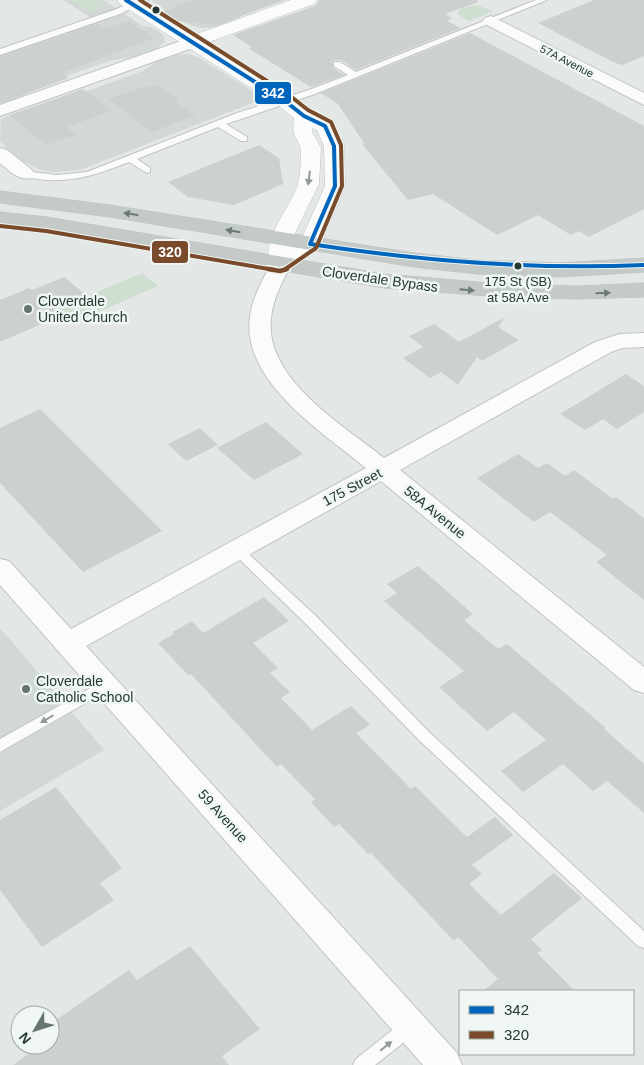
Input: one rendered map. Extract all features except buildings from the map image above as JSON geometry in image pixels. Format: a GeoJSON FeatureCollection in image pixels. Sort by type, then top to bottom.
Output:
{"type":"FeatureCollection","features":[{"type":"Feature","properties":{"kind":"highway","name":"Cloverdale Bypass"},"geometry":{"type":"LineString","coordinates":[[0,197],[110,211],[414,260],[478,267],[559,270],[644,265]]}},
{"type":"Feature","properties":{"kind":"highway","name":"Cloverdale Bypass"},"geometry":{"type":"LineString","coordinates":[[0,218],[56,225],[393,282],[499,292],[561,294],[644,290]]}},
{"type":"Feature","properties":{"kind":"street"},"geometry":{"type":"LineString","coordinates":[[0,111],[308,0]]}},
{"type":"Feature","properties":{"kind":"street"},"geometry":{"type":"LineString","coordinates":[[134,1],[304,116],[325,126],[334,146],[335,186],[310,244],[281,264]]}},
{"type":"Feature","properties":{"kind":"street","name":"57A Avenue"},"geometry":{"type":"LineString","coordinates":[[491,21],[644,100]]}},
{"type":"Feature","properties":{"kind":"street"},"geometry":{"type":"LineString","coordinates":[[281,264],[281,239],[310,184],[311,148],[302,132],[304,116]]}},
{"type":"Feature","properties":{"kind":"street"},"geometry":{"type":"LineString","coordinates":[[0,154],[24,174]]}},
{"type":"Feature","properties":{"kind":"street","name":"58A Avenue"},"geometry":{"type":"LineString","coordinates":[[281,264],[261,308],[260,326],[262,345],[275,374],[295,398],[644,682]]}},
{"type":"Feature","properties":{"kind":"street","name":"175 Street"},"geometry":{"type":"LineString","coordinates":[[68,643],[603,347],[620,341],[641,340]]}},
{"type":"Feature","properties":{"kind":"street","name":"59 Avenue"},"geometry":{"type":"LineString","coordinates":[[0,568],[445,1065]]}},
{"type":"Feature","properties":{"kind":"lane"},"geometry":{"type":"LineString","coordinates":[[24,174],[50,178],[78,176],[355,75],[543,0]]}},
{"type":"Feature","properties":{"kind":"lane"},"geometry":{"type":"LineString","coordinates":[[0,52],[116,12],[134,1]]}},
{"type":"Feature","properties":{"kind":"lane"},"geometry":{"type":"LineString","coordinates":[[337,64],[355,75]]}},
{"type":"Feature","properties":{"kind":"lane"},"geometry":{"type":"LineString","coordinates":[[219,123],[244,139]]}},
{"type":"Feature","properties":{"kind":"lane"},"geometry":{"type":"LineString","coordinates":[[130,158],[146,170]]}},
{"type":"Feature","properties":{"kind":"lane"},"geometry":{"type":"LineString","coordinates":[[236,549],[311,620],[424,736],[644,941]]}},
{"type":"Feature","properties":{"kind":"lane"},"geometry":{"type":"LineString","coordinates":[[0,746],[105,686]]}},
{"type":"Feature","properties":{"kind":"lane"},"geometry":{"type":"LineString","coordinates":[[362,1065],[411,1026]]}},
{"type":"Feature","properties":{"kind":"shaded area"},"geometry":{"type":"Polygon","coordinates":[[[63,0],[103,0],[143,26],[151,27],[158,31],[163,35],[165,42],[155,49],[132,57],[109,61],[29,89],[21,97],[0,104],[0,55],[96,21],[63,0]]]}},
{"type":"Feature","properties":{"kind":"shaded area"},"geometry":{"type":"Polygon","coordinates":[[[152,0],[280,0],[245,13],[239,18],[216,27],[203,28],[189,25],[152,0]]]}},
{"type":"Feature","properties":{"kind":"shaded area"},"geometry":{"type":"Polygon","coordinates":[[[189,54],[199,58],[254,92],[258,98],[257,101],[80,170],[52,172],[38,169],[24,162],[0,141],[1,119],[22,111],[42,107],[143,71],[156,62],[176,55],[189,54]]]}},
{"type":"Feature","properties":{"kind":"shaded area","name":"Cloverdale Catholic School"},"geometry":{"type":"Polygon","coordinates":[[[0,628],[104,750],[0,811],[0,628]]]}},
{"type":"Feature","properties":{"kind":"green space"},"geometry":{"type":"Polygon","coordinates":[[[70,0],[96,0],[106,6],[89,12],[70,0]]]}},
{"type":"Feature","properties":{"kind":"green space"},"geometry":{"type":"Polygon","coordinates":[[[476,5],[493,11],[469,21],[457,14],[460,9],[476,5]]]}},
{"type":"Feature","properties":{"kind":"green space"},"geometry":{"type":"Polygon","coordinates":[[[142,273],[158,286],[75,322],[60,308],[142,273]]]}},
{"type":"Feature","properties":{"kind":"transit line","name":"342"},"geometry":{"type":"LineString","coordinates":[[126,0],[285,101],[304,116],[325,126],[334,146],[335,186],[310,244],[394,256],[477,264],[560,267],[644,265]]}},
{"type":"Feature","properties":{"kind":"transit line","name":"320"},"geometry":{"type":"LineString","coordinates":[[0,226],[46,231],[280,271],[285,270],[316,248],[342,186],[341,145],[331,122],[308,110],[289,95],[140,0]]}},
{"type":"Feature","properties":{"kind":"place","name":"175 St (SB) at 58A Ave"},"geometry":{"type":"Point","coordinates":[518,266]}},
{"type":"Feature","properties":{"kind":"place","name":"Cloverdale United Church"},"geometry":{"type":"Point","coordinates":[28,309]}},
{"type":"Feature","properties":{"kind":"place","name":"Cloverdale Catholic School"},"geometry":{"type":"Point","coordinates":[26,689]}}]}
